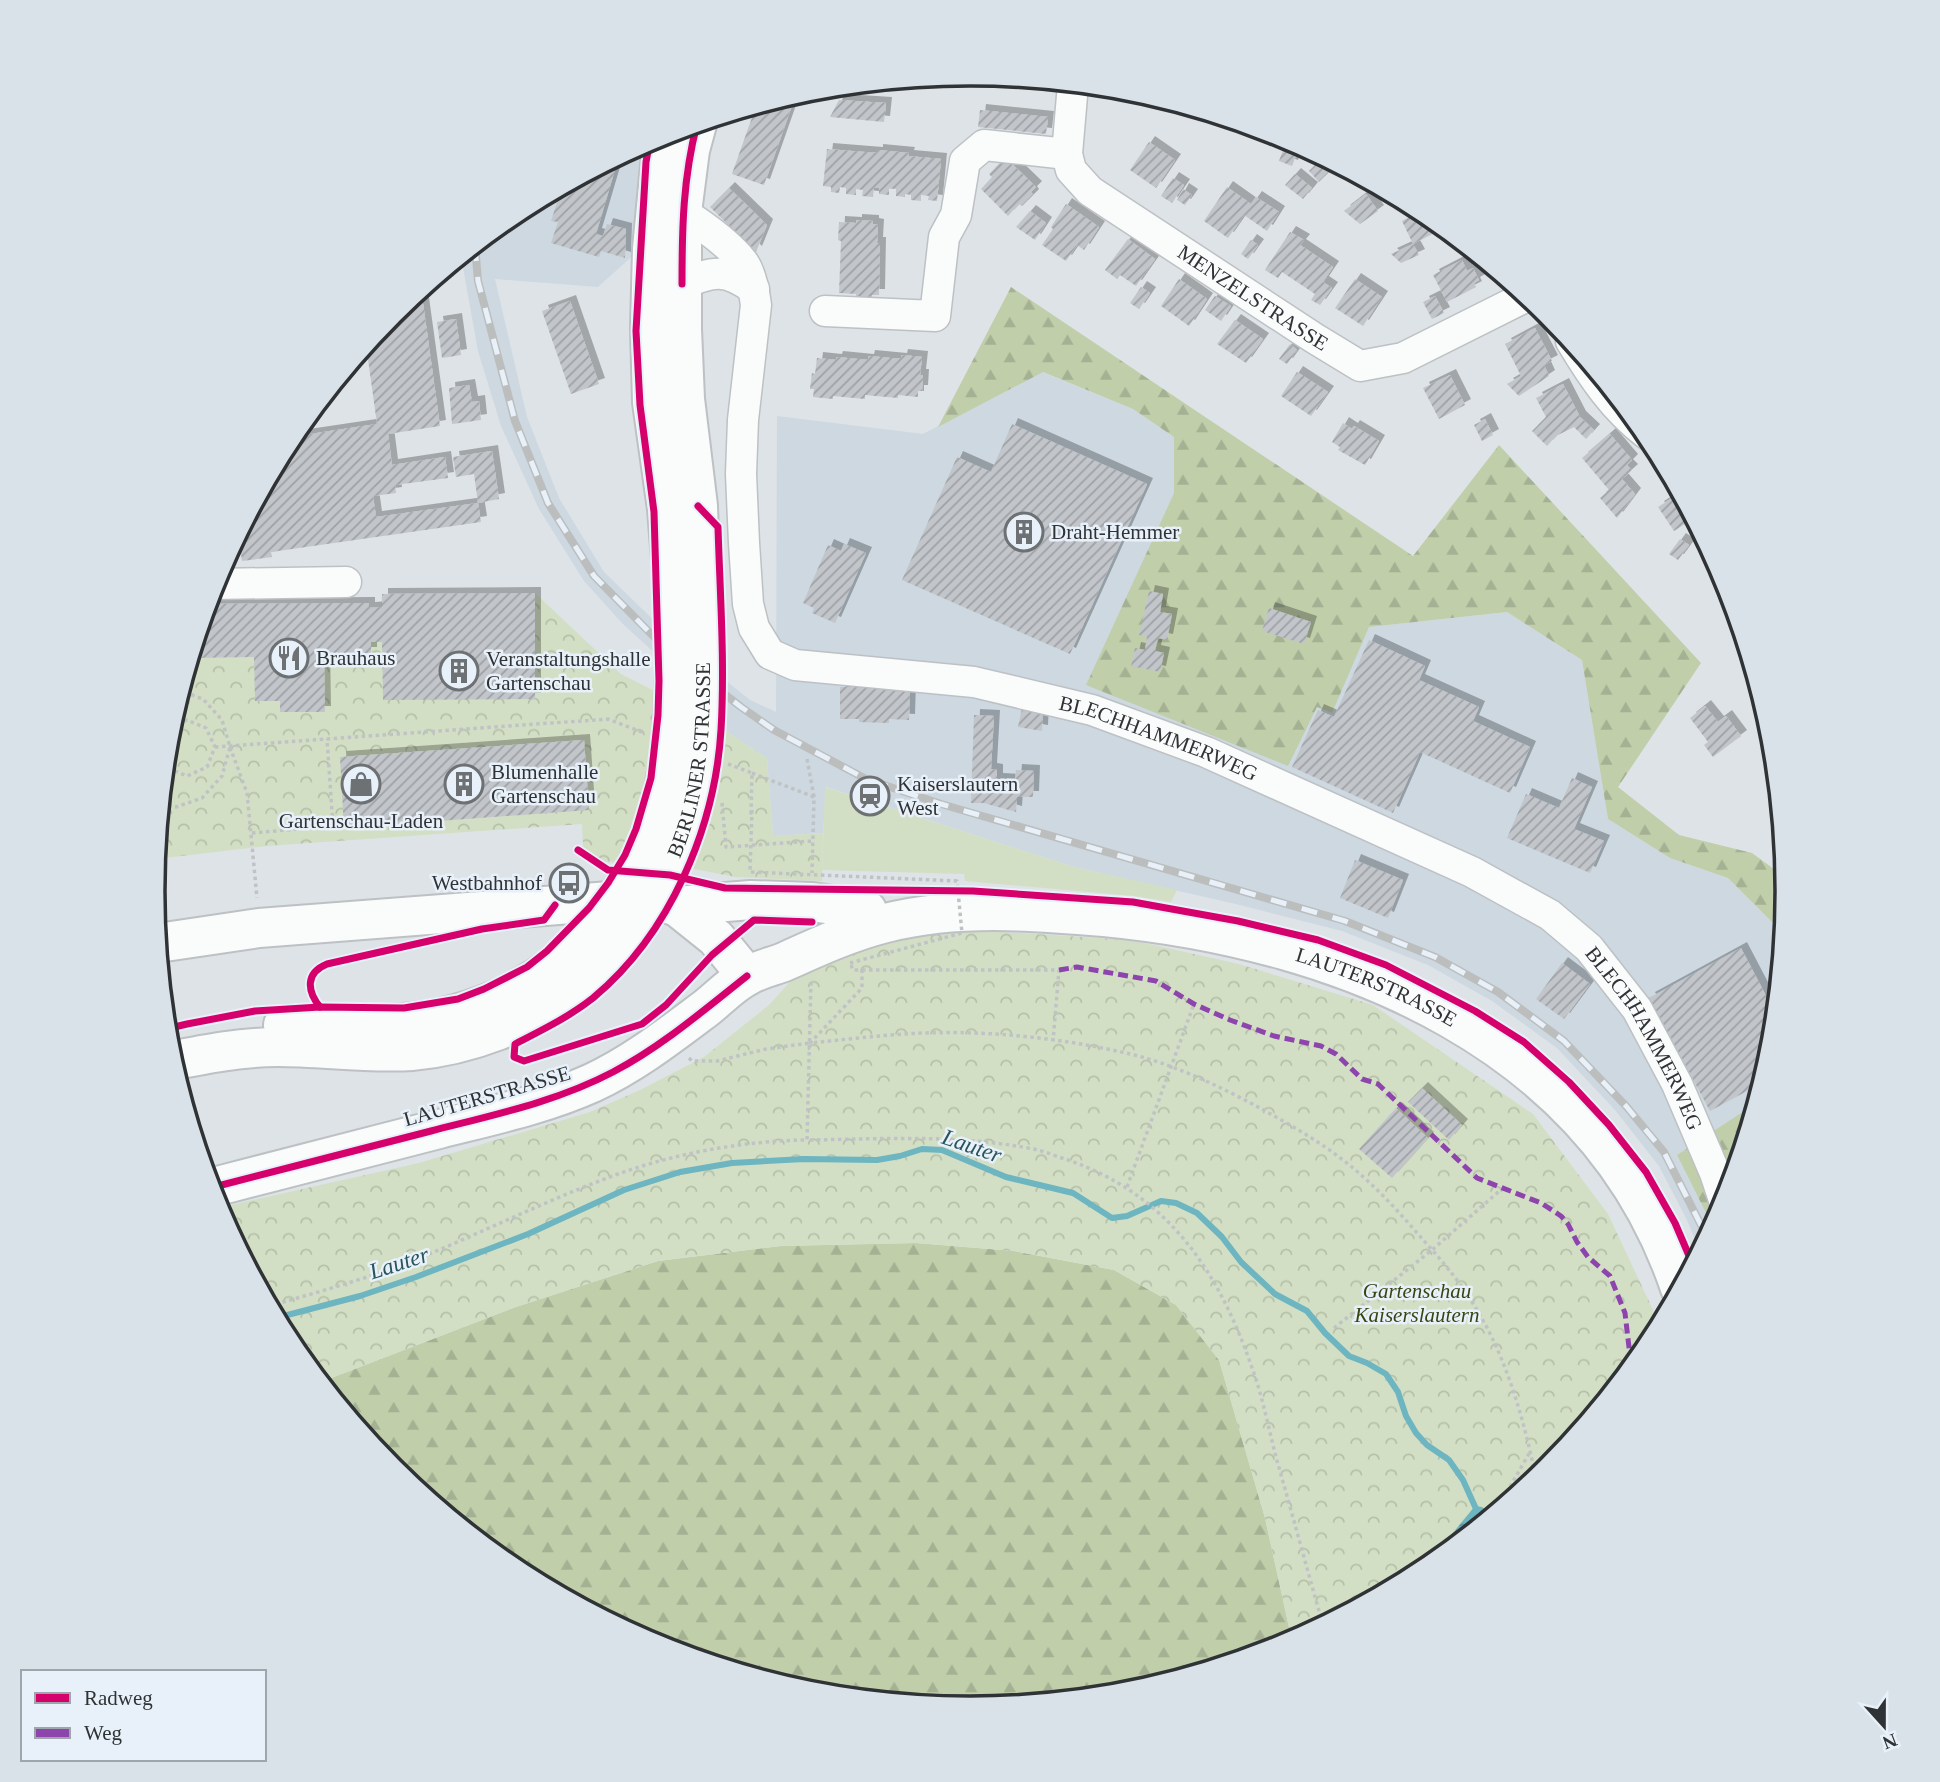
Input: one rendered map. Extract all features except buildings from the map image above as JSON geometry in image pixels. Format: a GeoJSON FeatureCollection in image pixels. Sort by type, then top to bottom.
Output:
{"type":"FeatureCollection","features":[{"type":"Feature","properties":{"kind":"main road","name":"BERLINER STRASSE"},"geometry":{"type":"LineString","coordinates":[[667,275],[682,212],[694,135]]}},
{"type":"Feature","properties":{"kind":"main road","name":"BERLINER STRASSE"},"geometry":{"type":"LineString","coordinates":[[179,1040],[277,1025],[386,1024],[455,1015],[507,995],[543,975],[572,953],[604,939],[642,913],[663,876],[675,851],[690,805],[698,768],[702,728],[688,605],[698,506],[667,275],[663,146]]}},
{"type":"Feature","properties":{"kind":"main road","name":"LAUTERSTRASSE"},"geometry":{"type":"LineString","coordinates":[[751,968],[810,950],[863,929],[918,916],[951,898]]}},
{"type":"Feature","properties":{"kind":"main road","name":"LAUTERSTRASSE"},"geometry":{"type":"LineString","coordinates":[[221,1185],[543,1102],[615,1071],[669,1036],[776,946],[802,932],[867,910],[921,909],[951,898],[1038,912],[1123,919],[1193,930],[1316,960],[1387,986],[1433,1008],[1513,1059],[1556,1096],[1590,1133],[1622,1173],[1645,1209],[1664,1245],[1676,1277]]}},
{"type":"Feature","properties":{"kind":"main road"},"geometry":{"type":"LineString","coordinates":[[687,905],[751,900],[811,902],[867,910]]}},
{"type":"Feature","properties":{"kind":"main road"},"geometry":{"type":"LineString","coordinates":[[166,942],[259,928],[610,901],[653,901],[687,905],[726,914],[736,920],[747,934],[751,968]]}},
{"type":"Feature","properties":{"kind":"main road","name":"BERLINER STRASSE"},"geometry":{"type":"LineString","coordinates":[[183,1059],[278,1047],[392,1052],[457,1043],[508,1026],[560,999],[592,974],[604,939]]}},
{"type":"Feature","properties":{"kind":"street"},"geometry":{"type":"LineString","coordinates":[[825,311],[935,316],[944,237],[956,215],[965,161],[984,145],[1067,153],[1072,93]]}},
{"type":"Feature","properties":{"kind":"street","name":"MENZELSTRASSE"},"geometry":{"type":"LineString","coordinates":[[1067,153],[1071,170],[1090,191],[1360,366],[1403,358],[1517,301]]}},
{"type":"Feature","properties":{"kind":"street","name":"BLECHHAMMERWEG"},"geometry":{"type":"LineString","coordinates":[[682,212],[705,227],[744,264],[754,289],[756,305],[743,420],[741,474],[744,543],[748,604],[754,628],[770,654],[795,665],[974,681],[1092,710],[1206,752],[1509,891],[1550,915],[1589,948],[1637,1009],[1677,1084],[1719,1185]]}},
{"type":"Feature","properties":{"kind":"street"},"geometry":{"type":"LineString","coordinates":[[667,275],[703,276],[717,273],[736,276],[754,289]]}},
{"type":"Feature","properties":{"kind":"street"},"geometry":{"type":"LineString","coordinates":[[226,584],[346,582]]}},
{"type":"Feature","properties":{"kind":"path"},"geometry":{"type":"LineString","coordinates":[[189,694],[203,699],[222,720],[247,793],[259,928]]}},
{"type":"Feature","properties":{"kind":"path"},"geometry":{"type":"LineString","coordinates":[[215,747],[608,719],[645,733]]}},
{"type":"Feature","properties":{"kind":"path"},"geometry":{"type":"LineString","coordinates":[[174,771],[187,776],[207,767],[215,747],[206,728],[187,720],[183,722]]}},
{"type":"Feature","properties":{"kind":"path"},"geometry":{"type":"LineString","coordinates":[[252,833],[333,826],[327,739]]}},
{"type":"Feature","properties":{"kind":"path"},"geometry":{"type":"LineString","coordinates":[[170,806],[176,807],[202,798],[222,776],[230,747]]}},
{"type":"Feature","properties":{"kind":"path"},"geometry":{"type":"LineString","coordinates":[[807,760],[814,797],[811,902]]}},
{"type":"Feature","properties":{"kind":"path"},"geometry":{"type":"LineString","coordinates":[[719,761],[814,797]]}},
{"type":"Feature","properties":{"kind":"path"},"geometry":{"type":"LineString","coordinates":[[752,774],[750,872],[957,881],[962,933],[850,963],[853,970],[1059,970],[1053,1041]]}},
{"type":"Feature","properties":{"kind":"path"},"geometry":{"type":"LineString","coordinates":[[722,798],[726,846],[813,841]]}},
{"type":"Feature","properties":{"kind":"path"},"geometry":{"type":"LineString","coordinates":[[807,1140],[810,950]]}},
{"type":"Feature","properties":{"kind":"path"},"geometry":{"type":"LineString","coordinates":[[810,1043],[862,988],[862,970]]}},
{"type":"Feature","properties":{"kind":"path"},"geometry":{"type":"LineString","coordinates":[[1127,1187],[1194,1004]]}},
{"type":"Feature","properties":{"kind":"path"},"geometry":{"type":"LineString","coordinates":[[669,1036],[692,1061],[718,1060],[766,1048],[907,1034],[983,1034],[1053,1041],[1127,1053],[1172,1067],[1233,1094],[1289,1124],[1339,1157],[1381,1192],[1432,1250],[1469,1297],[1495,1346],[1517,1403],[1534,1465]]}},
{"type":"Feature","properties":{"kind":"path"},"geometry":{"type":"LineString","coordinates":[[279,1303],[404,1264],[618,1174],[709,1151],[807,1140],[937,1137],[1036,1149],[1084,1166],[1127,1187],[1157,1211],[1177,1230],[1195,1254],[1222,1298],[1252,1367],[1320,1616]]}},
{"type":"Feature","properties":{"kind":"path"},"geometry":{"type":"LineString","coordinates":[[1334,1328],[1432,1250],[1504,1187]]}},
{"type":"Feature","properties":{"kind":"path"},"geometry":{"type":"LineString","coordinates":[[1509,1488],[1531,1451]]}},
{"type":"Feature","properties":{"kind":"shaded area"},"geometry":{"type":"Polygon","coordinates":[[[715,127],[697,198],[598,287],[495,279],[527,417],[559,498],[604,572],[669,635],[750,700],[776,712],[777,416],[923,434],[1042,372],[1133,409],[1174,437],[1174,493],[1087,686],[1317,706],[1331,712],[1369,627],[1507,612],[1582,660],[1608,819],[1670,858],[1728,878],[1774,924],[1760,1048],[1745,1110],[1677,1155],[1707,1215],[1695,1240],[1659,1166],[1615,1110],[1557,1048],[1492,1001],[1428,965],[1342,931],[1074,867],[826,787],[823,833],[773,836],[767,758],[700,714],[658,656],[623,624],[584,581],[539,509],[501,426],[478,351],[463,266],[523,221],[567,194],[662,147],[715,127]]]}},
{"type":"Feature","properties":{"kind":"green space"},"geometry":{"type":"Polygon","coordinates":[[[1011,287],[1413,556],[1499,445],[1701,663],[1618,787],[1679,835],[1752,853],[1775,870],[1774,924],[1728,878],[1670,858],[1608,819],[1582,660],[1507,612],[1369,627],[1332,713],[1317,707],[1288,766],[1086,685],[1174,493],[1174,437],[1133,409],[1043,372],[938,427],[1011,287]]]}},
{"type":"Feature","properties":{"kind":"green space"},"geometry":{"type":"Polygon","coordinates":[[[535,593],[621,674],[700,714],[767,758],[773,836],[823,833],[822,881],[735,877],[674,865],[584,861],[582,824],[267,846],[166,858],[180,734],[192,683],[218,604],[369,603],[370,608],[381,607],[382,594],[535,593]]]}},
{"type":"Feature","properties":{"kind":"green space"},"geometry":{"type":"Polygon","coordinates":[[[825,787],[1074,867],[1177,890],[1171,902],[1134,896],[965,881],[964,874],[822,870],[825,787]]]}},
{"type":"Feature","properties":{"kind":"green space","name":"Gartenschau Kaiserslautern"},"geometry":{"type":"Polygon","coordinates":[[[954,926],[970,930],[1131,940],[1239,964],[1373,1005],[1533,1114],[1608,1214],[1654,1316],[1609,1381],[1575,1422],[1501,1496],[1417,1561],[1373,1588],[1290,1630],[1265,1518],[1219,1360],[1176,1305],[1114,1270],[1014,1251],[916,1243],[781,1246],[658,1261],[516,1307],[329,1379],[273,1294],[229,1205],[419,1163],[590,1112],[704,1057],[769,1005],[796,975],[860,942],[954,926]]]}},
{"type":"Feature","properties":{"kind":"green space"},"geometry":{"type":"Polygon","coordinates":[[[1745,1110],[1733,1150],[1707,1215],[1677,1155],[1745,1110]]]}},
{"type":"Feature","properties":{"kind":"green space"},"geometry":{"type":"Polygon","coordinates":[[[916,1243],[1014,1251],[1114,1270],[1176,1305],[1219,1360],[1265,1518],[1290,1630],[1229,1654],[1178,1669],[1127,1681],[1023,1695],[917,1695],[813,1681],[762,1669],[711,1654],[662,1635],[567,1588],[523,1561],[439,1496],[365,1422],[329,1379],[516,1307],[658,1261],[781,1246],[916,1243]]]}},
{"type":"Feature","properties":{"kind":"water"},"geometry":{"type":"Polygon","coordinates":[[[1475,1506],[1485,1509],[1460,1530],[1448,1538],[1475,1506]]]}},
{"type":"Feature","properties":{"kind":"waterway","name":"Lauter"},"geometry":{"type":"LineString","coordinates":[[286,1315],[360,1296],[416,1277],[528,1234],[624,1190],[680,1172],[732,1163],[804,1159],[877,1160],[922,1149],[942,1150],[1006,1177],[1073,1193],[1112,1218],[1127,1216],[1161,1201],[1176,1203],[1197,1213],[1222,1237],[1241,1262],[1275,1294],[1307,1311],[1349,1356],[1386,1374],[1398,1392],[1406,1416],[1416,1433],[1427,1445],[1449,1460],[1463,1480],[1477,1511]]}},
{"type":"Feature","properties":{"kind":"railway"},"geometry":{"type":"LineString","coordinates":[[476,255],[478,281],[515,421],[548,503],[594,576],[664,647],[774,730],[866,779],[941,804],[1345,921],[1435,957],[1498,992],[1564,1041],[1626,1106],[1664,1152],[1702,1226]]}},
{"type":"Feature","properties":{"kind":"marked path"},"geometry":{"type":"LineString","coordinates":[[1059,970],[1077,967],[1156,981],[1194,1004],[1230,1020],[1274,1036],[1321,1046],[1336,1054],[1362,1079],[1378,1084],[1477,1178],[1541,1203],[1561,1216],[1588,1257],[1610,1276],[1625,1313],[1630,1352]]}},
{"type":"Feature","properties":{"kind":"cycle path"},"geometry":{"type":"LineString","coordinates":[[682,284],[684,203],[695,134]]}},
{"type":"Feature","properties":{"kind":"cycle path"},"geometry":{"type":"LineString","coordinates":[[177,1026],[255,1011],[320,1007],[404,1008],[458,999],[527,967],[547,951],[589,908],[625,855],[636,829],[651,778],[658,715],[654,512],[640,405],[636,331],[648,154]]}},
{"type":"Feature","properties":{"kind":"cycle path"},"geometry":{"type":"LineString","coordinates":[[698,506],[718,527],[722,628],[721,730],[717,767],[698,841],[684,877],[645,943],[620,972],[584,1005],[515,1044],[514,1057],[524,1061],[642,1024],[666,1005],[712,955],[754,920],[812,922]]}},
{"type":"Feature","properties":{"kind":"cycle path"},"geometry":{"type":"LineString","coordinates":[[578,850],[608,870],[670,875],[725,888],[973,891],[1133,902],[1238,921],[1318,940],[1386,965],[1475,1011],[1524,1042],[1569,1082],[1609,1125],[1646,1172],[1675,1223],[1688,1254]]}},
{"type":"Feature","properties":{"kind":"cycle path"},"geometry":{"type":"LineString","coordinates":[[320,1007],[310,983],[315,972],[327,964],[482,929],[544,920],[555,905]]}},
{"type":"Feature","properties":{"kind":"cycle path"},"geometry":{"type":"LineString","coordinates":[[221,1185],[501,1113],[569,1092],[613,1072],[648,1051],[747,976]]}},
{"type":"Feature","properties":{"kind":"place","name":"Draht-Hemmer"},"geometry":{"type":"Point","coordinates":[1024,532]}},
{"type":"Feature","properties":{"kind":"place","name":"Brauhaus"},"geometry":{"type":"Point","coordinates":[289,658]}},
{"type":"Feature","properties":{"kind":"place","name":"Veranstaltungshalle Gartenschau"},"geometry":{"type":"Point","coordinates":[459,671]}},
{"type":"Feature","properties":{"kind":"place","name":"Gartenschau-Laden"},"geometry":{"type":"Point","coordinates":[361,784]}},
{"type":"Feature","properties":{"kind":"place","name":"Blumenhalle Gartenschau"},"geometry":{"type":"Point","coordinates":[464,784]}},
{"type":"Feature","properties":{"kind":"place","name":"Kaiserslautern West"},"geometry":{"type":"Point","coordinates":[870,796]}},
{"type":"Feature","properties":{"kind":"place","name":"Westbahnhof"},"geometry":{"type":"Point","coordinates":[569,883]}}]}
